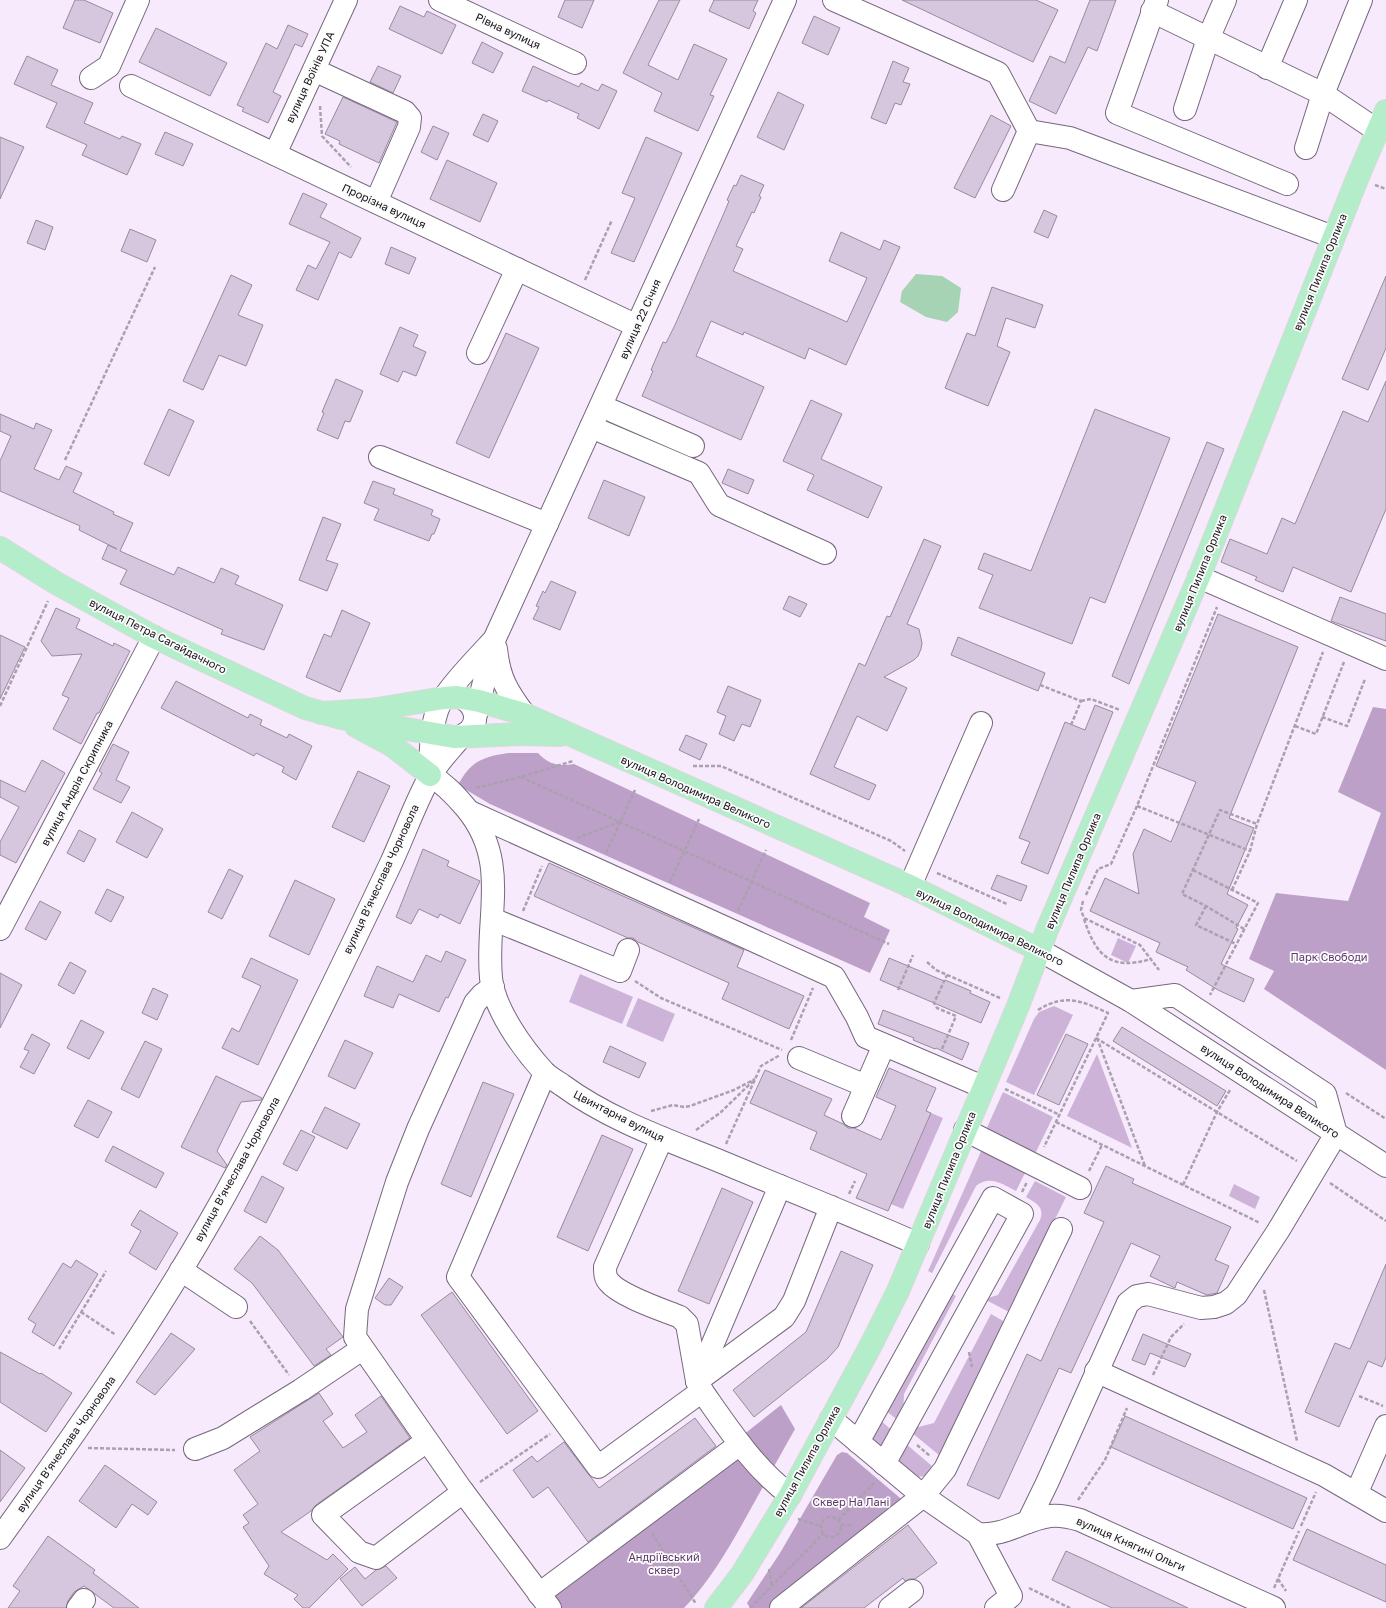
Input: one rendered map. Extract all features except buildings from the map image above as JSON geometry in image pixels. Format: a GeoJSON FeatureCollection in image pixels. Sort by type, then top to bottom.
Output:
{"type":"FeatureCollection","features":[{"type":"Feature","properties":{"kind":"main road","name":"вулиця Пилипа Орлика"},"geometry":{"type":"LineString","coordinates":[[706,1606],[742,1574],[790,1495],[895,1297],[1018,1006],[1039,950],[1199,577],[1357,178],[1386,111]]}},
{"type":"Feature","properties":{"kind":"main road","name":"вулиця Петра Сагайдачного"},"geometry":{"type":"LineString","coordinates":[[0,548],[56,583],[154,637],[305,708],[331,716]]}},
{"type":"Feature","properties":{"kind":"main road"},"geometry":{"type":"LineString","coordinates":[[331,716],[370,710],[453,714],[521,734],[569,735]]}},
{"type":"Feature","properties":{"kind":"main road","name":"вулиця Володимира Великого"},"geometry":{"type":"LineString","coordinates":[[453,714],[524,714],[910,886],[1039,950]]}},
{"type":"Feature","properties":{"kind":"main road"},"geometry":{"type":"LineString","coordinates":[[331,716],[453,714]]}},
{"type":"Feature","properties":{"kind":"main road"},"geometry":{"type":"LineString","coordinates":[[331,716],[394,746],[430,775]]}},
{"type":"Feature","properties":{"kind":"street"},"geometry":{"type":"LineString","coordinates":[[100,72],[138,0]]}},
{"type":"Feature","properties":{"kind":"street","name":"вулиця Воїнів УПА"},"geometry":{"type":"LineString","coordinates":[[275,154],[346,0]]}},
{"type":"Feature","properties":{"kind":"street","name":"Рівна вулиця"},"geometry":{"type":"LineString","coordinates":[[440,0],[575,63]]}},
{"type":"Feature","properties":{"kind":"street","name":"вулиця 22 Січня"},"geometry":{"type":"LineString","coordinates":[[495,638],[785,0]]}},
{"type":"Feature","properties":{"kind":"street"},"geometry":{"type":"LineString","coordinates":[[834,0],[998,72],[1029,131]]}},
{"type":"Feature","properties":{"kind":"street"},"geometry":{"type":"LineString","coordinates":[[1185,109],[1208,39],[1225,0]]}},
{"type":"Feature","properties":{"kind":"street"},"geometry":{"type":"LineString","coordinates":[[1268,68],[1296,0]]}},
{"type":"Feature","properties":{"kind":"street"},"geometry":{"type":"LineString","coordinates":[[1306,148],[1323,94],[1361,0]]}},
{"type":"Feature","properties":{"kind":"street"},"geometry":{"type":"LineString","coordinates":[[1287,184],[1117,113],[1154,6],[1208,39],[1323,94],[1378,131]]}},
{"type":"Feature","properties":{"kind":"street"},"geometry":{"type":"LineString","coordinates":[[314,70],[405,112],[410,118],[409,127],[376,202]]}},
{"type":"Feature","properties":{"kind":"street","name":"Прорізна вулиця"},"geometry":{"type":"LineString","coordinates":[[131,86],[638,326]]}},
{"type":"Feature","properties":{"kind":"street"},"geometry":{"type":"LineString","coordinates":[[1003,190],[1029,131]]}},
{"type":"Feature","properties":{"kind":"street"},"geometry":{"type":"LineString","coordinates":[[1029,131],[1070,138],[1334,237]]}},
{"type":"Feature","properties":{"kind":"street"},"geometry":{"type":"LineString","coordinates":[[478,353],[517,269]]}},
{"type":"Feature","properties":{"kind":"street"},"geometry":{"type":"LineString","coordinates":[[600,406],[693,446]]}},
{"type":"Feature","properties":{"kind":"street"},"geometry":{"type":"LineString","coordinates":[[592,426],[699,473],[718,505],[825,553]]}},
{"type":"Feature","properties":{"kind":"street"},"geometry":{"type":"LineString","coordinates":[[380,457],[547,524]]}},
{"type":"Feature","properties":{"kind":"street"},"geometry":{"type":"LineString","coordinates":[[1199,577],[1386,660]]}},
{"type":"Feature","properties":{"kind":"street","name":"вулиця Андрія Скрипника"},"geometry":{"type":"LineString","coordinates":[[0,928],[154,637]]}},
{"type":"Feature","properties":{"kind":"street"},"geometry":{"type":"LineString","coordinates":[[430,775],[453,714],[495,638]]}},
{"type":"Feature","properties":{"kind":"street"},"geometry":{"type":"LineString","coordinates":[[430,775],[453,714],[495,638]]}},
{"type":"Feature","properties":{"kind":"street"},"geometry":{"type":"LineString","coordinates":[[495,638],[500,676],[510,695],[524,714]]}},
{"type":"Feature","properties":{"kind":"street"},"geometry":{"type":"LineString","coordinates":[[910,886],[981,723]]}},
{"type":"Feature","properties":{"kind":"street","name":"Цвинтарна вулиця"},"geometry":{"type":"LineString","coordinates":[[430,775],[442,782],[470,812],[479,826],[489,851],[494,871],[491,960],[491,978],[493,987],[501,1009],[517,1037],[545,1073],[578,1097],[669,1141],[918,1244]]}},
{"type":"Feature","properties":{"kind":"street","name":"вулиця Вʼячеслава Чорновола"},"geometry":{"type":"LineString","coordinates":[[0,1538],[144,1331],[218,1207],[276,1098],[392,861],[430,775]]}},
{"type":"Feature","properties":{"kind":"street"},"geometry":{"type":"LineString","coordinates":[[470,812],[834,977],[857,1017],[866,1037],[936,1067],[985,1084]]}},
{"type":"Feature","properties":{"kind":"street"},"geometry":{"type":"LineString","coordinates":[[492,919],[620,970],[628,950]]}},
{"type":"Feature","properties":{"kind":"street","name":"вулиця Володимира Великого"},"geometry":{"type":"LineString","coordinates":[[1039,950],[1131,1001],[1386,1166]]}},
{"type":"Feature","properties":{"kind":"street"},"geometry":{"type":"LineString","coordinates":[[493,987],[482,995],[475,1003],[418,1129],[396,1182],[357,1309],[355,1337],[463,1492],[544,1601],[642,1517],[740,1444]]}},
{"type":"Feature","properties":{"kind":"street"},"geometry":{"type":"LineString","coordinates":[[1028,1522],[1128,1303],[1137,1296],[1148,1294],[1201,1308],[1214,1307],[1226,1303],[1236,1295],[1278,1231],[1336,1134],[1325,1094],[1175,995],[1131,1001]]}},
{"type":"Feature","properties":{"kind":"street"},"geometry":{"type":"LineString","coordinates":[[853,1116],[884,1045]]}},
{"type":"Feature","properties":{"kind":"street"},"geometry":{"type":"LineString","coordinates":[[791,1051],[866,1086]]}},
{"type":"Feature","properties":{"kind":"street"},"geometry":{"type":"LineString","coordinates":[[545,1073],[458,1277],[598,1467],[784,1317],[794,1301],[831,1207]]}},
{"type":"Feature","properties":{"kind":"street"},"geometry":{"type":"LineString","coordinates":[[965,1130],[1080,1188]]}},
{"type":"Feature","properties":{"kind":"street"},"geometry":{"type":"LineString","coordinates":[[669,1141],[605,1267],[605,1276],[609,1282],[622,1292],[685,1320],[700,1386],[740,1444],[773,1482],[790,1495]]}},
{"type":"Feature","properties":{"kind":"street"},"geometry":{"type":"LineString","coordinates":[[700,1386],[780,1186]]}},
{"type":"Feature","properties":{"kind":"street"},"geometry":{"type":"LineString","coordinates":[[858,1442],[993,1198],[1022,1214],[887,1466]]}},
{"type":"Feature","properties":{"kind":"street"},"geometry":{"type":"LineString","coordinates":[[781,1608],[923,1496],[945,1468],[1061,1229]]}},
{"type":"Feature","properties":{"kind":"street"},"geometry":{"type":"LineString","coordinates":[[181,1270],[243,1314]]}},
{"type":"Feature","properties":{"kind":"street"},"geometry":{"type":"LineString","coordinates":[[195,1449],[223,1438],[362,1349]]}},
{"type":"Feature","properties":{"kind":"street"},"geometry":{"type":"LineString","coordinates":[[1096,1371],[1324,1474],[1357,1492],[1386,1511]]}},
{"type":"Feature","properties":{"kind":"street"},"geometry":{"type":"LineString","coordinates":[[831,1419],[923,1496],[978,1534],[1015,1600]]}},
{"type":"Feature","properties":{"kind":"street"},"geometry":{"type":"LineString","coordinates":[[1357,1492],[1386,1426]]}},
{"type":"Feature","properties":{"kind":"street"},"geometry":{"type":"LineString","coordinates":[[427,1441],[323,1515],[359,1552],[376,1558],[463,1492]]}},
{"type":"Feature","properties":{"kind":"street","name":"вулиця Княгині Ольги"},"geometry":{"type":"LineString","coordinates":[[978,1534],[988,1535],[999,1533],[1028,1522],[1051,1516],[1067,1516],[1080,1520],[1270,1606]]}},
{"type":"Feature","properties":{"kind":"street"},"geometry":{"type":"LineString","coordinates":[[890,1608],[912,1591]]}},
{"type":"Feature","properties":{"kind":"path"},"geometry":{"type":"LineString","coordinates":[[320,100],[322,136],[356,173]]}},
{"type":"Feature","properties":{"kind":"path"},"geometry":{"type":"LineString","coordinates":[[577,297],[612,220]]}},
{"type":"Feature","properties":{"kind":"path"},"geometry":{"type":"LineString","coordinates":[[64,460],[155,267]]}},
{"type":"Feature","properties":{"kind":"path"},"geometry":{"type":"LineString","coordinates":[[0,706],[56,583]]}},
{"type":"Feature","properties":{"kind":"path"},"geometry":{"type":"LineString","coordinates":[[1151,959],[1136,964],[1126,964],[1114,961],[1105,955],[1094,944],[1081,910],[1082,903],[1098,869],[1112,864],[1225,588]]}},
{"type":"Feature","properties":{"kind":"path"},"geometry":{"type":"LineString","coordinates":[[1232,890],[1250,850],[1257,824],[1330,634]]}},
{"type":"Feature","properties":{"kind":"path"},"geometry":{"type":"LineString","coordinates":[[1295,726],[1316,734],[1351,644]]}},
{"type":"Feature","properties":{"kind":"path"},"geometry":{"type":"LineString","coordinates":[[1322,717],[1347,726],[1365,680]]}},
{"type":"Feature","properties":{"kind":"path"},"geometry":{"type":"LineString","coordinates":[[1040,685],[1081,701],[1091,699],[1120,710]]}},
{"type":"Feature","properties":{"kind":"path"},"geometry":{"type":"LineString","coordinates":[[1071,725],[1081,701]]}},
{"type":"Feature","properties":{"kind":"path"},"geometry":{"type":"LineString","coordinates":[[454,794],[521,777],[573,761]]}},
{"type":"Feature","properties":{"kind":"path"},"geometry":{"type":"LineString","coordinates":[[688,763],[695,766],[721,766],[891,841],[936,873],[1007,904]]}},
{"type":"Feature","properties":{"kind":"path"},"geometry":{"type":"LineString","coordinates":[[521,777],[889,944]]}},
{"type":"Feature","properties":{"kind":"path"},"geometry":{"type":"LineString","coordinates":[[598,870],[635,790]]}},
{"type":"Feature","properties":{"kind":"path"},"geometry":{"type":"LineString","coordinates":[[1137,806],[1250,850]]}},
{"type":"Feature","properties":{"kind":"path"},"geometry":{"type":"LineString","coordinates":[[1244,929],[1206,906],[1182,894],[1220,810],[1257,824]]}},
{"type":"Feature","properties":{"kind":"path"},"geometry":{"type":"LineString","coordinates":[[662,899],[699,819]]}},
{"type":"Feature","properties":{"kind":"path"},"geometry":{"type":"LineString","coordinates":[[550,848],[620,822]]}},
{"type":"Feature","properties":{"kind":"path"},"geometry":{"type":"LineString","coordinates":[[729,930],[766,850]]}},
{"type":"Feature","properties":{"kind":"path"},"geometry":{"type":"LineString","coordinates":[[1193,870],[1258,903],[1207,1001]]}},
{"type":"Feature","properties":{"kind":"path"},"geometry":{"type":"LineString","coordinates":[[1206,906],[1196,925],[1236,944]]}},
{"type":"Feature","properties":{"kind":"path"},"geometry":{"type":"LineString","coordinates":[[1084,918],[1140,945],[1159,970]]}},
{"type":"Feature","properties":{"kind":"path"},"geometry":{"type":"LineString","coordinates":[[898,990],[913,955]]}},
{"type":"Feature","properties":{"kind":"path"},"geometry":{"type":"LineString","coordinates":[[927,962],[936,970],[1000,998]]}},
{"type":"Feature","properties":{"kind":"path"},"geometry":{"type":"LineString","coordinates":[[620,970],[660,998],[774,1047]]}},
{"type":"Feature","properties":{"kind":"path"},"geometry":{"type":"LineString","coordinates":[[718,1161],[761,1066],[791,1051],[821,971]]}},
{"type":"Feature","properties":{"kind":"path"},"geometry":{"type":"LineString","coordinates":[[936,1067],[956,1016],[937,1008],[934,1003],[947,974]]}},
{"type":"Feature","properties":{"kind":"path"},"geometry":{"type":"LineString","coordinates":[[1108,1013],[1056,1122],[1278,1231]]}},
{"type":"Feature","properties":{"kind":"path"},"geometry":{"type":"LineString","coordinates":[[1096,1038],[1313,1171],[1386,1221]]}},
{"type":"Feature","properties":{"kind":"path"},"geometry":{"type":"LineString","coordinates":[[1096,1038],[1145,1166]]}},
{"type":"Feature","properties":{"kind":"path"},"geometry":{"type":"LineString","coordinates":[[620,1118],[668,1106],[690,1106],[734,1090],[756,1078]]}},
{"type":"Feature","properties":{"kind":"path"},"geometry":{"type":"LineString","coordinates":[[669,1141],[720,1113],[756,1078]]}},
{"type":"Feature","properties":{"kind":"path"},"geometry":{"type":"LineString","coordinates":[[985,1084],[1060,1115]]}},
{"type":"Feature","properties":{"kind":"path"},"geometry":{"type":"LineString","coordinates":[[1183,1185],[1217,1112],[1230,1090]]}},
{"type":"Feature","properties":{"kind":"path"},"geometry":{"type":"LineString","coordinates":[[1255,1267],[1265,1293],[1302,1464]]}},
{"type":"Feature","properties":{"kind":"path"},"geometry":{"type":"LineString","coordinates":[[59,1349],[106,1271]]}},
{"type":"Feature","properties":{"kind":"path"},"geometry":{"type":"LineString","coordinates":[[1067,1516],[1105,1460],[1140,1391],[1171,1337],[1201,1308]]}},
{"type":"Feature","properties":{"kind":"path"},"geometry":{"type":"LineString","coordinates":[[81,1312],[115,1334]]}},
{"type":"Feature","properties":{"kind":"path"},"geometry":{"type":"LineString","coordinates":[[243,1314],[300,1390]]}},
{"type":"Feature","properties":{"kind":"path"},"geometry":{"type":"LineString","coordinates":[[1359,1396],[1386,1407]]}},
{"type":"Feature","properties":{"kind":"path"},"geometry":{"type":"LineString","coordinates":[[463,1492],[566,1424]]}},
{"type":"Feature","properties":{"kind":"path"},"geometry":{"type":"LineString","coordinates":[[95,1448],[154,1448]]}},
{"type":"Feature","properties":{"kind":"path"},"geometry":{"type":"LineString","coordinates":[[838,1520],[887,1466]]}},
{"type":"Feature","properties":{"kind":"path"},"geometry":{"type":"LineString","coordinates":[[1301,1526],[1324,1474]]}},
{"type":"Feature","properties":{"kind":"path"},"geometry":{"type":"LineString","coordinates":[[642,1517],[706,1606]]}},
{"type":"Feature","properties":{"kind":"path"},"geometry":{"type":"LineString","coordinates":[[829,1517],[838,1520],[841,1529],[838,1535],[831,1537],[823,1534],[820,1526],[823,1520],[829,1517]]}},
{"type":"Feature","properties":{"kind":"path"},"geometry":{"type":"LineString","coordinates":[[796,1519],[820,1526]]}},
{"type":"Feature","properties":{"kind":"path"},"geometry":{"type":"LineString","coordinates":[[1270,1606],[1299,1531]]}},
{"type":"Feature","properties":{"kind":"path"},"geometry":{"type":"LineString","coordinates":[[750,1608],[823,1534]]}},
{"type":"Feature","properties":{"kind":"path"},"geometry":{"type":"LineString","coordinates":[[1015,1600],[1070,1608]]}},
{"type":"Feature","properties":{"kind":"shaded area"},"geometry":{"type":"Polygon","coordinates":[[[916,274],[942,276],[961,288],[958,312],[947,322],[926,317],[900,302],[902,291],[916,274]]]}},
{"type":"Feature","properties":{"kind":"shaded area"},"geometry":{"type":"Polygon","coordinates":[[[1118,938],[1136,946],[1128,963],[1111,955],[1118,938]]]}},
{"type":"Feature","properties":{"kind":"shaded area"},"geometry":{"type":"Polygon","coordinates":[[[580,974],[633,997],[622,1024],[569,1002],[580,974]]]}},
{"type":"Feature","properties":{"kind":"shaded area"},"geometry":{"type":"Polygon","coordinates":[[[638,998],[675,1014],[663,1042],[626,1026],[638,998]]]}},
{"type":"Feature","properties":{"kind":"shaded area"},"geometry":{"type":"Polygon","coordinates":[[[1054,1006],[1073,1015],[1034,1095],[1006,1082],[1034,1019],[1039,1012],[1054,1006]]]}},
{"type":"Feature","properties":{"kind":"shaded area"},"geometry":{"type":"Polygon","coordinates":[[[1097,1054],[1132,1148],[1067,1116],[1097,1054]]]}},
{"type":"Feature","properties":{"kind":"shaded area"},"geometry":{"type":"Polygon","coordinates":[[[1003,1092],[1053,1117],[1034,1156],[985,1132],[1003,1092]]]}},
{"type":"Feature","properties":{"kind":"shaded area"},"geometry":{"type":"Polygon","coordinates":[[[931,1113],[943,1118],[903,1209],[891,1204],[931,1113]]]}},
{"type":"Feature","properties":{"kind":"shaded area"},"geometry":{"type":"Polygon","coordinates":[[[982,1149],[1026,1171],[1016,1191],[1001,1183],[991,1181],[986,1181],[976,1186],[932,1273],[928,1271],[982,1149]]]}},
{"type":"Feature","properties":{"kind":"shaded area"},"geometry":{"type":"Polygon","coordinates":[[[1035,1181],[1066,1197],[1009,1312],[984,1299],[998,1295],[1040,1220],[1041,1212],[1039,1206],[1026,1197],[1035,1181]]]}},
{"type":"Feature","properties":{"kind":"shaded area"},"geometry":{"type":"Polygon","coordinates":[[[1234,1184],[1260,1197],[1255,1209],[1229,1196],[1234,1184]]]}},
{"type":"Feature","properties":{"kind":"shaded area"},"geometry":{"type":"Polygon","coordinates":[[[949,1292],[956,1296],[904,1394],[903,1416],[900,1422],[885,1410],[949,1292]]]}},
{"type":"Feature","properties":{"kind":"shaded area"},"geometry":{"type":"Polygon","coordinates":[[[991,1314],[1005,1322],[939,1455],[911,1432],[914,1428],[934,1423],[991,1314]]]}},
{"type":"Feature","properties":{"kind":"shaded area"},"geometry":{"type":"Polygon","coordinates":[[[880,1420],[895,1433],[883,1446],[875,1443],[872,1438],[880,1420]]]}},
{"type":"Feature","properties":{"kind":"shaded area"},"geometry":{"type":"Polygon","coordinates":[[[906,1444],[932,1466],[925,1476],[918,1477],[901,1463],[899,1459],[906,1444]]]}},
{"type":"Feature","properties":{"kind":"green space","name":"Парк Свободи"},"geometry":{"type":"Polygon","coordinates":[[[1373,707],[1386,709],[1386,1070],[1264,989],[1274,971],[1249,959],[1276,893],[1348,901],[1381,813],[1338,792],[1373,707]]]}},
{"type":"Feature","properties":{"kind":"green space"},"geometry":{"type":"Polygon","coordinates":[[[508,753],[538,753],[546,760],[554,764],[574,764],[870,903],[864,917],[890,930],[870,973],[490,804],[458,785],[467,771],[478,762],[491,756],[508,753]]]}},
{"type":"Feature","properties":{"kind":"green space"},"geometry":{"type":"Polygon","coordinates":[[[781,1405],[795,1429],[772,1470],[743,1435],[781,1405]]]}},
{"type":"Feature","properties":{"kind":"green space","name":"Сквер На Лані"},"geometry":{"type":"Polygon","coordinates":[[[842,1452],[847,1453],[906,1503],[773,1608],[750,1608],[747,1603],[780,1553],[837,1455],[842,1452]]]}},
{"type":"Feature","properties":{"kind":"green space","name":"Андріївський сквер"},"geometry":{"type":"Polygon","coordinates":[[[736,1454],[764,1485],[718,1565],[684,1608],[562,1608],[551,1593],[736,1454]]]}}]}
